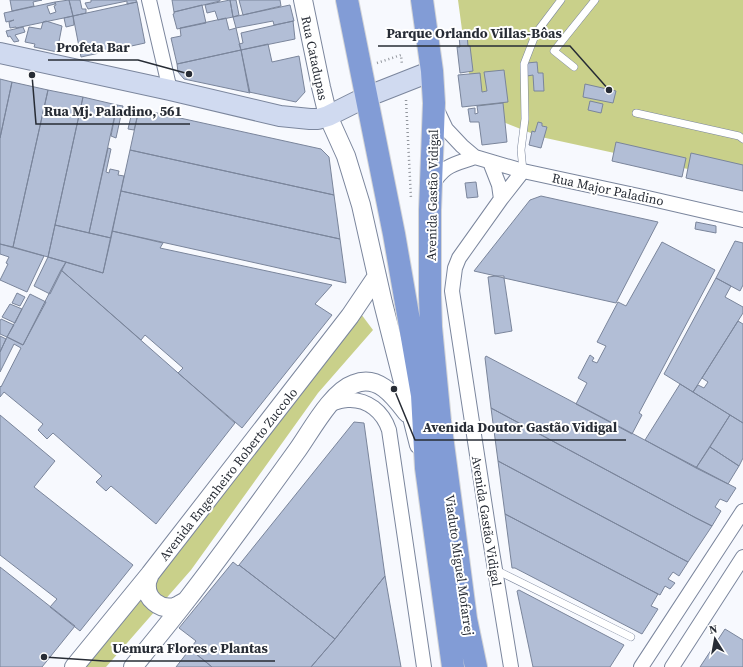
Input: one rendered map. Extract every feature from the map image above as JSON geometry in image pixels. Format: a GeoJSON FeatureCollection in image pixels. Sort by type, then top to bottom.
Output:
{"type":"FeatureCollection","features":[{"type":"Feature","properties":{"kind":"highway"},"geometry":{"type":"LineString","coordinates":[[348,0],[394,234],[422,395],[433,470]]}},
{"type":"Feature","properties":{"kind":"highway","name":"Avenida Gastão Vidigal"},"geometry":{"type":"LineString","coordinates":[[422,0],[432,71],[434,103],[430,210],[430,295],[431,327],[440,421],[433,470]]}},
{"type":"Feature","properties":{"kind":"highway","name":"Viaduto Miguel Mofarrej"},"geometry":{"type":"LineString","coordinates":[[433,470],[452,667]]}},
{"type":"Feature","properties":{"kind":"highway","name":"Viaduto Miguel Mofarrej"},"geometry":{"type":"LineString","coordinates":[[433,470],[476,667]]}},
{"type":"Feature","properties":{"kind":"main road"},"geometry":{"type":"LineString","coordinates":[[0,53],[298,119],[318,119],[328,116],[366,97],[432,71]]}},
{"type":"Feature","properties":{"kind":"street"},"geometry":{"type":"LineString","coordinates":[[150,0],[170,90]]}},
{"type":"Feature","properties":{"kind":"street","name":"Rua Catadupas"},"geometry":{"type":"LineString","coordinates":[[303,0],[328,116]]}},
{"type":"Feature","properties":{"kind":"street","name":"Rua Major Paladino"},"geometry":{"type":"LineString","coordinates":[[434,103],[446,129],[474,157],[522,171],[743,220]]}},
{"type":"Feature","properties":{"kind":"street"},"geometry":{"type":"LineString","coordinates":[[328,116],[346,156],[353,176],[411,419],[433,470]]}},
{"type":"Feature","properties":{"kind":"street"},"geometry":{"type":"LineString","coordinates":[[431,186],[445,168],[474,157]]}},
{"type":"Feature","properties":{"kind":"street"},"geometry":{"type":"LineString","coordinates":[[490,162],[499,185],[501,199]]}},
{"type":"Feature","properties":{"kind":"street","name":"Avenida Gastão Vidigal"},"geometry":{"type":"LineString","coordinates":[[510,667],[452,291],[455,268],[459,258],[522,171]]}},
{"type":"Feature","properties":{"kind":"street","name":"Avenida Engenheiro Roberto Zuccolo"},"geometry":{"type":"LineString","coordinates":[[74,667],[150,574],[350,316],[377,276]]}},
{"type":"Feature","properties":{"kind":"street"},"geometry":{"type":"LineString","coordinates":[[133,667],[186,601],[329,404],[341,392],[353,384],[363,381],[373,382],[382,386],[394,395],[411,419]]}},
{"type":"Feature","properties":{"kind":"street"},"geometry":{"type":"LineString","coordinates":[[329,404],[347,400],[367,404],[377,410],[385,420],[389,430],[424,667]]}},
{"type":"Feature","properties":{"kind":"street"},"geometry":{"type":"LineString","coordinates":[[641,667],[743,511]]}},
{"type":"Feature","properties":{"kind":"street"},"geometry":{"type":"LineString","coordinates":[[672,667],[743,557]]}},
{"type":"Feature","properties":{"kind":"street"},"geometry":{"type":"LineString","coordinates":[[150,574],[147,584],[148,595],[155,603],[165,608],[175,607],[186,601]]}},
{"type":"Feature","properties":{"kind":"lane"},"geometry":{"type":"LineString","coordinates":[[522,171],[521,150],[525,119],[524,64],[536,33],[561,0]]}},
{"type":"Feature","properties":{"kind":"lane"},"geometry":{"type":"LineString","coordinates":[[574,67],[554,51],[595,0]]}},
{"type":"Feature","properties":{"kind":"lane"},"geometry":{"type":"LineString","coordinates":[[636,113],[740,136],[743,139]]}},
{"type":"Feature","properties":{"kind":"lane"},"geometry":{"type":"LineString","coordinates":[[495,570],[631,637]]}},
{"type":"Feature","properties":{"kind":"path"},"geometry":{"type":"LineString","coordinates":[[376,63],[401,55],[402,63]]}},
{"type":"Feature","properties":{"kind":"green space"},"geometry":{"type":"Polygon","coordinates":[[[458,0],[743,0],[743,181],[541,137],[483,114],[467,67],[458,0]]]}},
{"type":"Feature","properties":{"kind":"green space"},"geometry":{"type":"Polygon","coordinates":[[[361,314],[373,330],[318,393],[191,570],[106,667],[84,667],[361,314]]]}},
{"type":"Feature","properties":{"kind":"building"},"geometry":{"type":"Polygon","coordinates":[[[10,0],[42,0],[33,2],[34,6],[12,11],[10,0]]]}},
{"type":"Feature","properties":{"kind":"building"},"geometry":{"type":"Polygon","coordinates":[[[69,0],[73,16],[16,28],[10,28],[9,22],[14,20],[6,22],[4,13],[55,2],[69,0]],[[55,2],[55,4],[47,6],[50,14],[56,12],[54,6],[56,5],[55,2]]]}},
{"type":"Feature","properties":{"kind":"building"},"geometry":{"type":"Polygon","coordinates":[[[69,0],[80,0],[82,9],[86,9],[86,13],[73,16],[69,0]]]}},
{"type":"Feature","properties":{"kind":"building"},"geometry":{"type":"Polygon","coordinates":[[[91,0],[136,0],[137,2],[127,4],[127,1],[88,9],[85,3],[91,2],[91,0]]]}},
{"type":"Feature","properties":{"kind":"building"},"geometry":{"type":"Polygon","coordinates":[[[172,0],[220,0],[220,1],[174,12],[172,0]]]}},
{"type":"Feature","properties":{"kind":"building"},"geometry":{"type":"Polygon","coordinates":[[[230,0],[233,17],[218,20],[215,11],[207,13],[205,5],[230,0]]]}},
{"type":"Feature","properties":{"kind":"building"},"geometry":{"type":"Polygon","coordinates":[[[230,0],[236,0],[239,15],[233,17],[230,0]]]}},
{"type":"Feature","properties":{"kind":"building"},"geometry":{"type":"Polygon","coordinates":[[[239,0],[280,0],[281,6],[243,15],[239,0]]]}},
{"type":"Feature","properties":{"kind":"building"},"geometry":{"type":"Polygon","coordinates":[[[137,2],[145,43],[81,57],[73,16],[137,2]]]}},
{"type":"Feature","properties":{"kind":"building"},"geometry":{"type":"Polygon","coordinates":[[[202,5],[206,23],[177,29],[173,14],[174,12],[202,5]]]}},
{"type":"Feature","properties":{"kind":"building"},"geometry":{"type":"Polygon","coordinates":[[[290,5],[294,21],[274,25],[273,21],[236,28],[233,17],[290,5]]]}},
{"type":"Feature","properties":{"kind":"building"},"geometry":{"type":"Polygon","coordinates":[[[73,16],[74,25],[66,27],[64,18],[73,16]]]}},
{"type":"Feature","properties":{"kind":"building"},"geometry":{"type":"Polygon","coordinates":[[[226,18],[229,30],[236,28],[241,50],[177,64],[171,38],[181,36],[180,28],[226,18]]]}},
{"type":"Feature","properties":{"kind":"building"},"geometry":{"type":"Polygon","coordinates":[[[46,21],[62,26],[57,52],[34,47],[35,44],[25,42],[29,27],[41,29],[43,22],[46,21]]]}},
{"type":"Feature","properties":{"kind":"building"},"geometry":{"type":"Polygon","coordinates":[[[293,21],[295,39],[241,50],[239,44],[243,43],[241,33],[293,21]]]}},
{"type":"Feature","properties":{"kind":"building"},"geometry":{"type":"Polygon","coordinates":[[[23,27],[25,32],[15,35],[19,41],[14,42],[10,36],[8,37],[6,31],[23,27]]]}},
{"type":"Feature","properties":{"kind":"building"},"geometry":{"type":"Polygon","coordinates":[[[467,35],[473,71],[460,73],[457,47],[460,47],[459,36],[467,35]]]}},
{"type":"Feature","properties":{"kind":"building"},"geometry":{"type":"Polygon","coordinates":[[[268,44],[272,62],[299,56],[305,92],[296,102],[249,92],[241,50],[268,44]]]}},
{"type":"Feature","properties":{"kind":"building"},"geometry":{"type":"Polygon","coordinates":[[[241,50],[250,93],[184,79],[178,72],[177,64],[241,50]]]}},
{"type":"Feature","properties":{"kind":"building"},"geometry":{"type":"Polygon","coordinates":[[[537,62],[538,73],[543,73],[544,91],[534,91],[533,75],[527,76],[527,63],[537,62]]]}},
{"type":"Feature","properties":{"kind":"building"},"geometry":{"type":"Polygon","coordinates":[[[504,70],[508,102],[462,107],[458,75],[480,73],[482,92],[487,91],[484,72],[504,70]]]}},
{"type":"Feature","properties":{"kind":"building"},"geometry":{"type":"Polygon","coordinates":[[[0,79],[12,82],[0,138],[0,79]]]}},
{"type":"Feature","properties":{"kind":"building"},"geometry":{"type":"Polygon","coordinates":[[[12,82],[48,90],[13,247],[0,244],[0,138],[12,82]]]}},
{"type":"Feature","properties":{"kind":"building"},"geometry":{"type":"Polygon","coordinates":[[[585,84],[616,91],[613,103],[583,97],[585,84]]]}},
{"type":"Feature","properties":{"kind":"building"},"geometry":{"type":"Polygon","coordinates":[[[48,90],[83,97],[48,257],[13,247],[48,90]]]}},
{"type":"Feature","properties":{"kind":"building"},"geometry":{"type":"Polygon","coordinates":[[[83,97],[117,105],[89,233],[55,225],[83,97]]]}},
{"type":"Feature","properties":{"kind":"building"},"geometry":{"type":"Polygon","coordinates":[[[590,101],[603,104],[601,113],[588,110],[590,101]]]}},
{"type":"Feature","properties":{"kind":"building"},"geometry":{"type":"Polygon","coordinates":[[[503,103],[507,142],[482,145],[479,122],[470,122],[468,109],[475,108],[475,114],[478,113],[477,106],[503,103]]]}},
{"type":"Feature","properties":{"kind":"building"},"geometry":{"type":"Polygon","coordinates":[[[117,105],[123,106],[116,138],[111,136],[117,105]]]}},
{"type":"Feature","properties":{"kind":"building"},"geometry":{"type":"Polygon","coordinates":[[[139,109],[321,149],[329,157],[334,195],[130,150],[139,109]]]}},
{"type":"Feature","properties":{"kind":"building"},"geometry":{"type":"Polygon","coordinates":[[[132,112],[138,114],[134,130],[128,129],[132,112]]]}},
{"type":"Feature","properties":{"kind":"building"},"geometry":{"type":"Polygon","coordinates":[[[538,122],[542,123],[542,126],[547,127],[541,148],[529,145],[532,131],[535,132],[538,122]]]}},
{"type":"Feature","properties":{"kind":"building"},"geometry":{"type":"Polygon","coordinates":[[[616,142],[686,158],[682,177],[612,161],[616,142]]]}},
{"type":"Feature","properties":{"kind":"building"},"geometry":{"type":"Polygon","coordinates":[[[108,148],[111,149],[106,172],[109,173],[110,169],[119,171],[118,175],[124,176],[111,238],[89,233],[108,148]]]}},
{"type":"Feature","properties":{"kind":"building"},"geometry":{"type":"Polygon","coordinates":[[[130,150],[334,195],[340,239],[121,191],[130,150]]]}},
{"type":"Feature","properties":{"kind":"building"},"geometry":{"type":"Polygon","coordinates":[[[691,153],[743,165],[743,191],[686,178],[691,153]]]}},
{"type":"Feature","properties":{"kind":"building"},"geometry":{"type":"Polygon","coordinates":[[[476,182],[478,197],[467,198],[465,183],[476,182]]]}},
{"type":"Feature","properties":{"kind":"building"},"geometry":{"type":"Polygon","coordinates":[[[121,191],[340,239],[346,283],[112,231],[121,191]]]}},
{"type":"Feature","properties":{"kind":"building"},"geometry":{"type":"Polygon","coordinates":[[[541,196],[658,222],[616,303],[504,278],[504,276],[496,276],[474,271],[530,200],[541,196]]]}},
{"type":"Feature","properties":{"kind":"building"},"geometry":{"type":"Polygon","coordinates":[[[696,222],[716,226],[716,233],[695,229],[696,222]]]}},
{"type":"Feature","properties":{"kind":"building"},"geometry":{"type":"Polygon","coordinates":[[[55,225],[111,238],[103,273],[48,257],[55,225]]]}},
{"type":"Feature","properties":{"kind":"building"},"geometry":{"type":"Polygon","coordinates":[[[112,231],[163,243],[160,248],[332,285],[315,304],[332,315],[242,428],[178,373],[183,368],[145,335],[141,340],[61,270],[66,262],[103,273],[112,231]]]}},
{"type":"Feature","properties":{"kind":"building"},"geometry":{"type":"Polygon","coordinates":[[[735,241],[743,243],[743,285],[740,291],[716,278],[735,241]]]}},
{"type":"Feature","properties":{"kind":"building"},"geometry":{"type":"Polygon","coordinates":[[[662,242],[715,270],[639,413],[642,415],[632,434],[576,404],[587,383],[578,378],[590,355],[594,358],[592,361],[597,363],[606,346],[597,342],[618,302],[626,306],[662,242]]]}},
{"type":"Feature","properties":{"kind":"building"},"geometry":{"type":"Polygon","coordinates":[[[0,244],[44,256],[27,292],[0,280],[8,264],[6,263],[9,257],[0,254],[0,244]]]}},
{"type":"Feature","properties":{"kind":"building"},"geometry":{"type":"Polygon","coordinates":[[[48,257],[66,262],[50,294],[34,286],[48,257]]]}},
{"type":"Feature","properties":{"kind":"building"},"geometry":{"type":"Polygon","coordinates":[[[61,270],[235,423],[156,524],[111,486],[106,491],[96,482],[102,476],[53,433],[47,439],[38,430],[43,424],[4,392],[0,397],[0,386],[1,387],[21,348],[14,344],[0,372],[0,352],[7,337],[23,345],[61,270]]]}},
{"type":"Feature","properties":{"kind":"building"},"geometry":{"type":"Polygon","coordinates":[[[496,276],[504,278],[512,331],[495,334],[488,277],[496,276]]]}},
{"type":"Feature","properties":{"kind":"building"},"geometry":{"type":"Polygon","coordinates":[[[716,278],[731,286],[725,297],[743,307],[743,313],[693,392],[664,374],[716,278]]]}},
{"type":"Feature","properties":{"kind":"building"},"geometry":{"type":"Polygon","coordinates":[[[17,293],[25,297],[20,306],[12,303],[17,293]]]}},
{"type":"Feature","properties":{"kind":"building"},"geometry":{"type":"Polygon","coordinates":[[[30,294],[46,302],[23,345],[7,337],[30,294]]]}},
{"type":"Feature","properties":{"kind":"building"},"geometry":{"type":"Polygon","coordinates":[[[10,304],[22,309],[15,323],[2,317],[10,304]]]}},
{"type":"Feature","properties":{"kind":"building"},"geometry":{"type":"Polygon","coordinates":[[[1,319],[14,325],[7,337],[0,334],[1,319]]]}},
{"type":"Feature","properties":{"kind":"building"},"geometry":{"type":"Polygon","coordinates":[[[738,321],[743,324],[743,423],[693,392],[698,385],[704,388],[708,382],[702,378],[738,321]]]}},
{"type":"Feature","properties":{"kind":"building"},"geometry":{"type":"Polygon","coordinates":[[[0,336],[6,339],[0,352],[0,336]]]}},
{"type":"Feature","properties":{"kind":"building"},"geometry":{"type":"Polygon","coordinates":[[[486,356],[736,488],[727,502],[720,499],[715,507],[721,511],[712,526],[491,408],[486,356]]]}},
{"type":"Feature","properties":{"kind":"building"},"geometry":{"type":"Polygon","coordinates":[[[680,384],[730,415],[696,468],[645,440],[680,384]]]}},
{"type":"Feature","properties":{"kind":"building"},"geometry":{"type":"Polygon","coordinates":[[[491,408],[712,526],[688,562],[498,461],[491,408]]]}},
{"type":"Feature","properties":{"kind":"building"},"geometry":{"type":"Polygon","coordinates":[[[0,415],[55,461],[34,487],[133,565],[80,631],[50,607],[57,599],[0,555],[0,415]]]}},
{"type":"Feature","properties":{"kind":"building"},"geometry":{"type":"Polygon","coordinates":[[[730,415],[743,423],[743,458],[739,466],[710,447],[730,415]]]}},
{"type":"Feature","properties":{"kind":"building"},"geometry":{"type":"Polygon","coordinates":[[[354,422],[364,423],[385,576],[335,639],[239,565],[354,422]]]}},
{"type":"Feature","properties":{"kind":"building"},"geometry":{"type":"Polygon","coordinates":[[[710,447],[739,466],[728,484],[696,468],[710,447]]]}},
{"type":"Feature","properties":{"kind":"building"},"geometry":{"type":"Polygon","coordinates":[[[498,461],[688,562],[679,576],[673,572],[668,579],[675,583],[670,589],[665,586],[660,595],[505,514],[498,461]]]}},
{"type":"Feature","properties":{"kind":"building"},"geometry":{"type":"Polygon","coordinates":[[[505,514],[658,594],[651,606],[658,609],[642,634],[515,568],[512,568],[505,514]]]}},
{"type":"Feature","properties":{"kind":"building"},"geometry":{"type":"Polygon","coordinates":[[[233,562],[238,566],[239,565],[335,639],[311,667],[212,667],[190,649],[196,641],[179,628],[233,562]]]}},
{"type":"Feature","properties":{"kind":"building"},"geometry":{"type":"Polygon","coordinates":[[[0,567],[75,626],[42,667],[0,667],[0,567]]]}},
{"type":"Feature","properties":{"kind":"building"},"geometry":{"type":"Polygon","coordinates":[[[385,576],[401,667],[311,667],[335,639],[385,576]]]}},
{"type":"Feature","properties":{"kind":"building"},"geometry":{"type":"Polygon","coordinates":[[[519,590],[624,645],[610,667],[533,667],[517,591],[519,590]]]}},
{"type":"Feature","properties":{"kind":"building"},"geometry":{"type":"Polygon","coordinates":[[[725,629],[743,640],[743,667],[700,667],[725,629]]]}},
{"type":"Feature","properties":{"kind":"building"},"geometry":{"type":"Polygon","coordinates":[[[190,649],[212,667],[176,667],[190,649]]]}},
{"type":"Feature","properties":{"kind":"place","name":"Profeta Bar"},"geometry":{"type":"Point","coordinates":[189,74]}},
{"type":"Feature","properties":{"kind":"place","name":"Rua Mj. Paladino, 561"},"geometry":{"type":"Point","coordinates":[32,75]}},
{"type":"Feature","properties":{"kind":"place","name":"Parque Orlando Villas-Bôas"},"geometry":{"type":"Point","coordinates":[609,90]}},
{"type":"Feature","properties":{"kind":"place","name":"Avenida Doutor Gastão Vidigal"},"geometry":{"type":"Point","coordinates":[394,389]}},
{"type":"Feature","properties":{"kind":"place","name":"Uemura Flores e Plantas"},"geometry":{"type":"Point","coordinates":[44,657]}}]}
